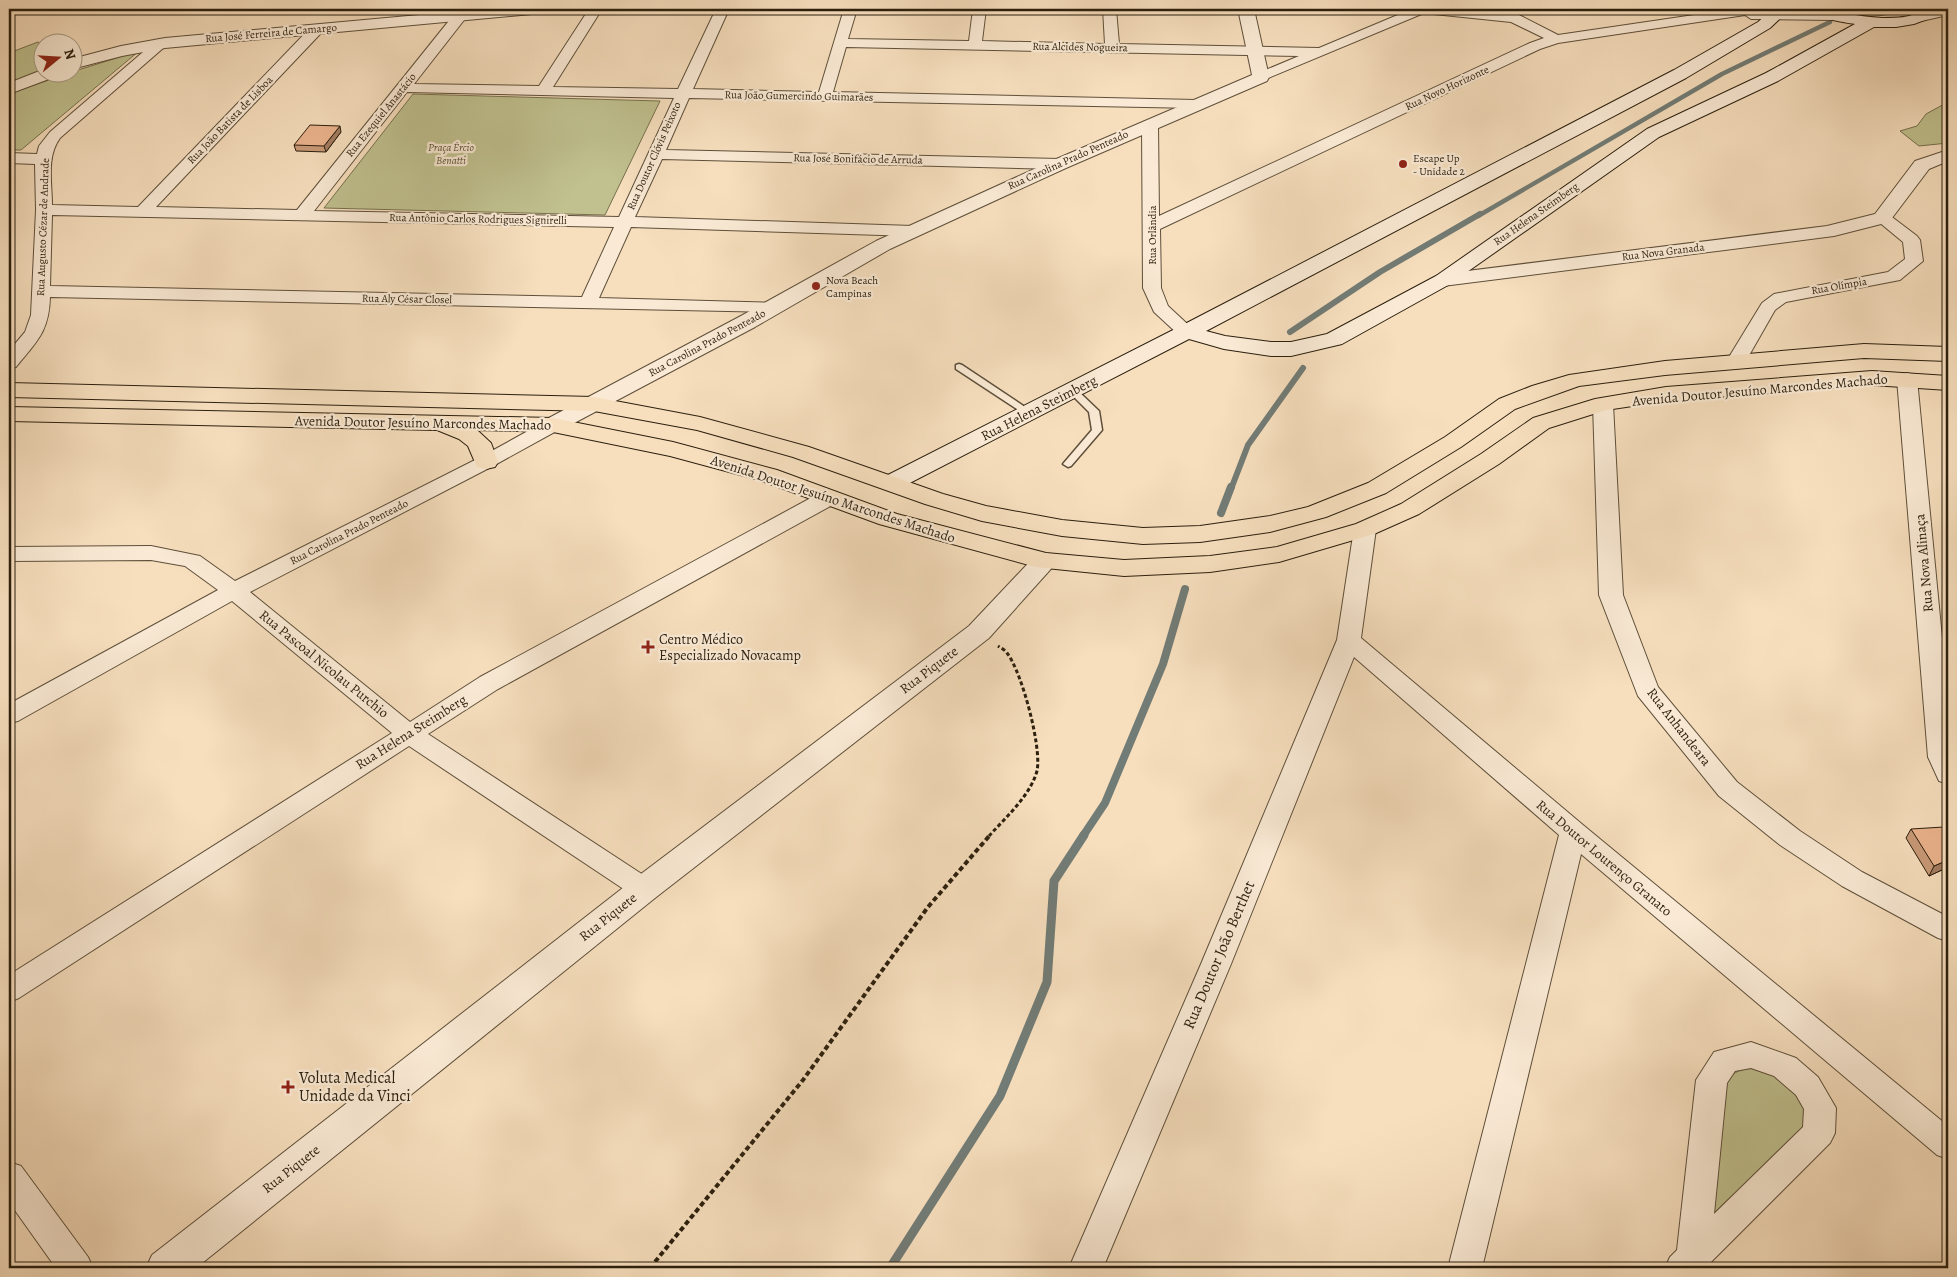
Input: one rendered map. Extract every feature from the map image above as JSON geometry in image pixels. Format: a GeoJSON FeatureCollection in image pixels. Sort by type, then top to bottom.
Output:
{"type":"FeatureCollection","features":[{"type":"Feature","properties":{"kind":"main road","name":"Avenida Doutor Jesuíno Marcondes Machado"},"geometry":{"type":"LineString","coordinates":[[9,390],[594,404],[700,424],[801,452],[934,499],[982,513],[1062,528],[1143,536],[1200,534],[1270,524],[1317,512],[1377,488],[1453,442],[1507,404],[1540,391],[1577,380],[1665,368],[1864,351],[1948,354]]}},
{"type":"Feature","properties":{"kind":"main road","name":"Avenida Doutor Jesuíno Marcondes Machado"},"geometry":{"type":"LineString","coordinates":[[9,414],[553,425],[673,449],[768,475],[828,498],[930,531],[1045,561],[1124,568],[1210,564],[1279,554],[1365,529],[1410,509],[1490,460],[1541,423],[1603,404],[1666,394],[1872,378],[1948,383]]}},
{"type":"Feature","properties":{"kind":"main road"},"geometry":{"type":"LineString","coordinates":[[439,423],[467,434],[479,443],[486,462]]}},
{"type":"Feature","properties":{"kind":"main road"},"geometry":{"type":"LineString","coordinates":[[673,449],[700,424]]}},
{"type":"Feature","properties":{"kind":"main road"},"geometry":{"type":"LineString","coordinates":[[1360,495],[1386,503],[1392,508],[1394,517]]}},
{"type":"Feature","properties":{"kind":"main road"},"geometry":{"type":"LineString","coordinates":[[1045,561],[1047,545],[1062,528]]}},
{"type":"Feature","properties":{"kind":"street","name":"Rua José Ferreira de Camargo"},"geometry":{"type":"LineString","coordinates":[[82,61],[162,43],[532,9]]}},
{"type":"Feature","properties":{"kind":"street"},"geometry":{"type":"LineString","coordinates":[[542,91],[595,9]]}},
{"type":"Feature","properties":{"kind":"street","name":"Rua Doutor Clóvis Peixoto"},"geometry":{"type":"LineString","coordinates":[[588,303],[722,9]]}},
{"type":"Feature","properties":{"kind":"street"},"geometry":{"type":"LineString","coordinates":[[825,96],[850,9]]}},
{"type":"Feature","properties":{"kind":"street"},"geometry":{"type":"LineString","coordinates":[[975,45],[980,9]]}},
{"type":"Feature","properties":{"kind":"street"},"geometry":{"type":"LineString","coordinates":[[1110,9],[1112,48]]}},
{"type":"Feature","properties":{"kind":"street"},"geometry":{"type":"LineString","coordinates":[[1246,9],[1260,77]]}},
{"type":"Feature","properties":{"kind":"street"},"geometry":{"type":"LineString","coordinates":[[1422,9],[1511,13],[1556,38]]}},
{"type":"Feature","properties":{"kind":"street","name":"Rua Carolina Prado Penteado"},"geometry":{"type":"LineString","coordinates":[[9,714],[234,591],[486,462],[594,404],[772,308],[882,245],[1150,124],[1422,9]]}},
{"type":"Feature","properties":{"kind":"street"},"geometry":{"type":"LineString","coordinates":[[1816,9],[1832,16],[1872,22],[1897,21],[1948,12]]}},
{"type":"Feature","properties":{"kind":"street"},"geometry":{"type":"LineString","coordinates":[[1917,18],[1931,9]]}},
{"type":"Feature","properties":{"kind":"street","name":"Rua Novo Horizonte"},"geometry":{"type":"LineString","coordinates":[[1152,226],[1535,46],[1556,38],[1723,15],[1773,11],[1832,16]]}},
{"type":"Feature","properties":{"kind":"street","name":"Rua Helena Steimberg"},"geometry":{"type":"LineString","coordinates":[[891,483],[1187,332],[1680,74],[1764,26],[1773,11]]}},
{"type":"Feature","properties":{"kind":"street","name":"Rua Ezequiel Anastácio"},"geometry":{"type":"LineString","coordinates":[[302,215],[461,15]]}},
{"type":"Feature","properties":{"kind":"street","name":"Rua Helena Steimberg"},"geometry":{"type":"LineString","coordinates":[[1187,332],[1254,348],[1292,349],[1334,339],[1443,280],[1653,133],[1772,77],[1872,22]]}},
{"type":"Feature","properties":{"kind":"street","name":"Rua João Batista de Lisboa"},"geometry":{"type":"LineString","coordinates":[[142,212],[318,28]]}},
{"type":"Feature","properties":{"kind":"street","name":"Rua Augusto Cézar de Andrade"},"geometry":{"type":"LineString","coordinates":[[11,356],[34,333],[40,315],[44,159],[46,146],[55,135],[162,43]]}},
{"type":"Feature","properties":{"kind":"street","name":"Rua Alcides Nogueira"},"geometry":{"type":"LineString","coordinates":[[840,43],[1320,52]]}},
{"type":"Feature","properties":{"kind":"street"},"geometry":{"type":"LineString","coordinates":[[9,89],[32,80]]}},
{"type":"Feature","properties":{"kind":"street","name":"Rua João Gumercindo Guimarães"},"geometry":{"type":"LineString","coordinates":[[403,88],[1196,104]]}},
{"type":"Feature","properties":{"kind":"street","name":"Rua Orlândia"},"geometry":{"type":"LineString","coordinates":[[1150,124],[1152,288],[1160,308],[1187,332]]}},
{"type":"Feature","properties":{"kind":"street","name":"Rua José Bonifácio de Arruda"},"geometry":{"type":"LineString","coordinates":[[655,154],[1060,164]]}},
{"type":"Feature","properties":{"kind":"street"},"geometry":{"type":"LineString","coordinates":[[1882,218],[1922,165],[1948,155]]}},
{"type":"Feature","properties":{"kind":"street"},"geometry":{"type":"LineString","coordinates":[[9,158],[44,159]]}},
{"type":"Feature","properties":{"kind":"street","name":"Rua Antônio Carlos Rodrigues Signirelli"},"geometry":{"type":"LineString","coordinates":[[44,210],[625,222],[913,231]]}},
{"type":"Feature","properties":{"kind":"street","name":"Rua Nova Granada"},"geometry":{"type":"LineString","coordinates":[[1443,280],[1827,232],[1882,218]]}},
{"type":"Feature","properties":{"kind":"street","name":"Rua Olímpia"},"geometry":{"type":"LineString","coordinates":[[1736,362],[1768,307],[1780,298],[1894,276],[1914,261],[1911,240],[1882,218]]}},
{"type":"Feature","properties":{"kind":"street","name":"Rua Aly César Closel"},"geometry":{"type":"LineString","coordinates":[[41,291],[772,308]]}},
{"type":"Feature","properties":{"kind":"street","name":"Rua Nova Alinaça"},"geometry":{"type":"LineString","coordinates":[[1907,379],[1941,756],[1948,775]]}},
{"type":"Feature","properties":{"kind":"street","name":"Rua Anhandeara"},"geometry":{"type":"LineString","coordinates":[[1603,404],[1611,595],[1647,690],[1728,789],[1790,838],[1852,879],[1948,930]]}},
{"type":"Feature","properties":{"kind":"street","name":"Rua Helena Steimberg"},"geometry":{"type":"LineString","coordinates":[[9,990],[408,733],[489,683],[828,498]]}},
{"type":"Feature","properties":{"kind":"street"},"geometry":{"type":"LineString","coordinates":[[1349,640],[1365,529]]}},
{"type":"Feature","properties":{"kind":"street","name":"Rua Pascoal Nicolau Purchio"},"geometry":{"type":"LineString","coordinates":[[15,556],[151,553],[192,561],[234,591],[408,733],[644,889]]}},
{"type":"Feature","properties":{"kind":"street","name":"Rua Piquete"},"geometry":{"type":"LineString","coordinates":[[166,1268],[644,889],[979,632],[1045,561]]}},
{"type":"Feature","properties":{"kind":"street","name":"Rua Doutor Lourenço Granato"},"geometry":{"type":"LineString","coordinates":[[1349,640],[1573,832],[1948,1146]]}},
{"type":"Feature","properties":{"kind":"street","name":"Rua Doutor João Berthet"},"geometry":{"type":"LineString","coordinates":[[1086,1268],[1220,954],[1349,640]]}},
{"type":"Feature","properties":{"kind":"street"},"geometry":{"type":"LineString","coordinates":[[1470,1265],[1573,832]]}},
{"type":"Feature","properties":{"kind":"street"},"geometry":{"type":"LineString","coordinates":[[1751,1056],[1785,1068],[1807,1086],[1820,1108],[1819,1133],[1688,1263],[1712,1080],[1726,1061],[1751,1056]]}},
{"type":"Feature","properties":{"kind":"street"},"geometry":{"type":"LineString","coordinates":[[9,1176],[76,1268]]}},
{"type":"Feature","properties":{"kind":"lane"},"geometry":{"type":"LineString","coordinates":[[959,366],[1030,413]]}},
{"type":"Feature","properties":{"kind":"lane"},"geometry":{"type":"LineString","coordinates":[[1068,464],[1097,430],[1094,411],[1073,391]]}},
{"type":"Feature","properties":{"kind":"path"},"geometry":{"type":"LineString","coordinates":[[650,1268],[803,1080],[928,907],[1028,791],[1037,770],[1034,724],[1020,680],[1007,652],[979,632]]}},
{"type":"Feature","properties":{"kind":"green space"},"geometry":{"type":"Polygon","coordinates":[[[1827,9],[1908,9],[1878,16],[1856,16],[1836,13],[1827,9]]]}},
{"type":"Feature","properties":{"kind":"green space"},"geometry":{"type":"Polygon","coordinates":[[[32,44],[32,74],[9,83],[9,53],[32,44]]]}},
{"type":"Feature","properties":{"kind":"green space"},"geometry":{"type":"Polygon","coordinates":[[[139,51],[21,150],[9,150],[9,94],[43,82],[82,82],[82,69],[139,51]]]}},
{"type":"Feature","properties":{"kind":"green space","name":"Praça Ércio Benatti"},"geometry":{"type":"Polygon","coordinates":[[[413,94],[660,101],[605,215],[324,208],[413,94]]]}},
{"type":"Feature","properties":{"kind":"green space"},"geometry":{"type":"Polygon","coordinates":[[[1948,102],[1948,143],[1919,146],[1900,131],[1917,126],[1926,114],[1948,102]]]}},
{"type":"Feature","properties":{"kind":"green space"},"geometry":{"type":"Polygon","coordinates":[[[1755,1068],[1782,1076],[1808,1106],[1805,1126],[1711,1216],[1726,1081],[1739,1071],[1755,1068]]]}},
{"type":"Feature","properties":{"kind":"building"},"geometry":{"type":"Polygon","coordinates":[[[310,125],[340,126],[324,146],[294,145],[310,125]]]}},
{"type":"Feature","properties":{"kind":"building"},"geometry":{"type":"Polygon","coordinates":[[[1944,827],[1948,835],[1948,860],[1934,866],[1911,829],[1944,827]]]}},
{"type":"Feature","properties":{"kind":"waterway"},"geometry":{"type":"LineString","coordinates":[[1846,14],[1856,9]]}},
{"type":"Feature","properties":{"kind":"waterway"},"geometry":{"type":"LineString","coordinates":[[1478,216],[1722,74],[1830,22]]}},
{"type":"Feature","properties":{"kind":"waterway"},"geometry":{"type":"LineString","coordinates":[[1290,332],[1380,272],[1480,214]]}},
{"type":"Feature","properties":{"kind":"waterway"},"geometry":{"type":"LineString","coordinates":[[1231,489],[1248,445],[1303,368]]}},
{"type":"Feature","properties":{"kind":"waterway"},"geometry":{"type":"LineString","coordinates":[[1221,513],[1231,487]]}},
{"type":"Feature","properties":{"kind":"waterway"},"geometry":{"type":"LineString","coordinates":[[1083,836],[1105,803],[1163,664],[1185,589]]}},
{"type":"Feature","properties":{"kind":"waterway"},"geometry":{"type":"LineString","coordinates":[[890,1268],[1000,1096],[1047,982],[1054,881],[1084,835]]}},
{"type":"Feature","properties":{"kind":"place","name":"Escape Up - Unidade 2"},"geometry":{"type":"Point","coordinates":[1403,164]}},
{"type":"Feature","properties":{"kind":"place","name":"Nova Beach Campinas"},"geometry":{"type":"Point","coordinates":[816,286]}},
{"type":"Feature","properties":{"kind":"place","name":"Centro Médico Especializado Novacamp"},"geometry":{"type":"Point","coordinates":[648,647]}},
{"type":"Feature","properties":{"kind":"place","name":"Voluta Medical Unidade da Vinci"},"geometry":{"type":"Point","coordinates":[288,1087]}}]}
